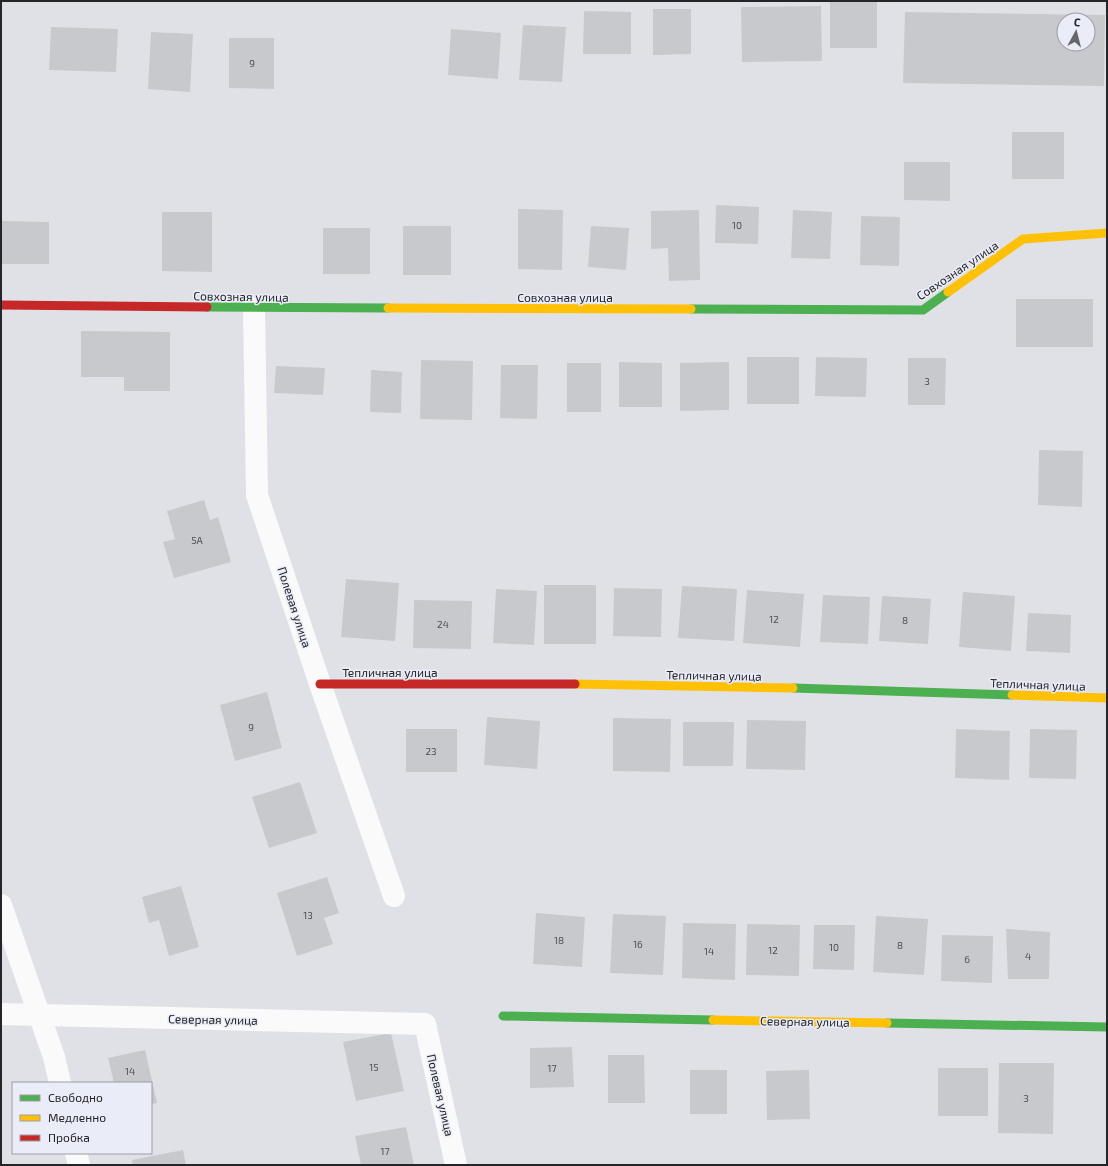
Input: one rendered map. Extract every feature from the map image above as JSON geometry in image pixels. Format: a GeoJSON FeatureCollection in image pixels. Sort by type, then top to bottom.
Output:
{"type":"FeatureCollection","features":[{"type":"Feature","properties":{"kind":"street","name":"Совхозная улица"},"geometry":{"type":"LineString","coordinates":[[1,305],[254,308],[923,310],[1023,239],[1107,233]]}},
{"type":"Feature","properties":{"kind":"street","name":"Полевая улица"},"geometry":{"type":"LineString","coordinates":[[254,308],[257,495],[320,684],[394,896]]}},
{"type":"Feature","properties":{"kind":"street","name":"Тепличная улица"},"geometry":{"type":"LineString","coordinates":[[320,684],[559,684],[792,688],[1107,698]]}},
{"type":"Feature","properties":{"kind":"street"},"geometry":{"type":"LineString","coordinates":[[1,905],[54,1057],[60,1082]]}},
{"type":"Feature","properties":{"kind":"street","name":"Северная улица"},"geometry":{"type":"LineString","coordinates":[[1,1014],[425,1024]]}},
{"type":"Feature","properties":{"kind":"street","name":"Северная улица"},"geometry":{"type":"LineString","coordinates":[[503,1016],[1107,1027]]}},
{"type":"Feature","properties":{"kind":"street","name":"Полевая улица"},"geometry":{"type":"LineString","coordinates":[[425,1024],[456,1165]]}},
{"type":"Feature","properties":{"kind":"street"},"geometry":{"type":"LineString","coordinates":[[76,1154],[78,1165]]}},
{"type":"Feature","properties":{"kind":"building"},"geometry":{"type":"Polygon","coordinates":[[[830,1],[877,1],[877,48],[830,48],[830,1]]]}},
{"type":"Feature","properties":{"kind":"building"},"geometry":{"type":"Polygon","coordinates":[[[821,6],[822,61],[742,62],[741,7],[821,6]]]}},
{"type":"Feature","properties":{"kind":"building"},"geometry":{"type":"Polygon","coordinates":[[[653,9],[691,9],[691,54],[653,55],[653,9]]]}},
{"type":"Feature","properties":{"kind":"building"},"geometry":{"type":"Polygon","coordinates":[[[584,11],[631,12],[631,54],[583,54],[584,11]]]}},
{"type":"Feature","properties":{"kind":"building"},"geometry":{"type":"Polygon","coordinates":[[[905,12],[1056,14],[1056,52],[1096,52],[1096,15],[1105,15],[1104,86],[903,83],[905,12]]]}},
{"type":"Feature","properties":{"kind":"building"},"geometry":{"type":"Polygon","coordinates":[[[523,25],[566,27],[562,82],[519,80],[523,25]]]}},
{"type":"Feature","properties":{"kind":"building"},"geometry":{"type":"Polygon","coordinates":[[[51,27],[118,29],[116,72],[49,70],[51,27]]]}},
{"type":"Feature","properties":{"kind":"building"},"geometry":{"type":"Polygon","coordinates":[[[451,29],[501,33],[498,79],[448,75],[451,29]]]}},
{"type":"Feature","properties":{"kind":"building"},"geometry":{"type":"Polygon","coordinates":[[[151,32],[193,34],[190,92],[148,89],[151,32]]]}},
{"type":"Feature","properties":{"kind":"building"},"geometry":{"type":"Polygon","coordinates":[[[229,38],[274,38],[274,89],[229,88],[229,38]]]}},
{"type":"Feature","properties":{"kind":"building"},"geometry":{"type":"Polygon","coordinates":[[[1012,132],[1064,132],[1064,179],[1012,179],[1012,132]]]}},
{"type":"Feature","properties":{"kind":"building"},"geometry":{"type":"Polygon","coordinates":[[[904,162],[950,162],[950,201],[904,200],[904,162]]]}},
{"type":"Feature","properties":{"kind":"building"},"geometry":{"type":"Polygon","coordinates":[[[716,205],[759,207],[758,244],[715,243],[716,205]]]}},
{"type":"Feature","properties":{"kind":"building"},"geometry":{"type":"Polygon","coordinates":[[[518,209],[563,210],[562,270],[518,269],[518,209]]]}},
{"type":"Feature","properties":{"kind":"building"},"geometry":{"type":"Polygon","coordinates":[[[699,210],[700,280],[669,281],[668,248],[651,249],[651,211],[699,210]]]}},
{"type":"Feature","properties":{"kind":"building"},"geometry":{"type":"Polygon","coordinates":[[[793,210],[832,212],[830,259],[791,258],[793,210]]]}},
{"type":"Feature","properties":{"kind":"building"},"geometry":{"type":"Polygon","coordinates":[[[162,212],[212,212],[212,272],[162,271],[162,212]]]}},
{"type":"Feature","properties":{"kind":"building"},"geometry":{"type":"Polygon","coordinates":[[[861,216],[900,217],[899,266],[860,265],[861,216]]]}},
{"type":"Feature","properties":{"kind":"building"},"geometry":{"type":"Polygon","coordinates":[[[1,221],[49,222],[49,264],[1,264],[1,221]]]}},
{"type":"Feature","properties":{"kind":"building"},"geometry":{"type":"Polygon","coordinates":[[[403,226],[451,226],[451,275],[403,275],[403,226]]]}},
{"type":"Feature","properties":{"kind":"building"},"geometry":{"type":"Polygon","coordinates":[[[591,226],[629,228],[626,270],[588,267],[591,226]]]}},
{"type":"Feature","properties":{"kind":"building"},"geometry":{"type":"Polygon","coordinates":[[[323,228],[370,228],[370,274],[323,274],[323,228]]]}},
{"type":"Feature","properties":{"kind":"building"},"geometry":{"type":"Polygon","coordinates":[[[1016,299],[1093,299],[1093,347],[1016,347],[1016,299]]]}},
{"type":"Feature","properties":{"kind":"building"},"geometry":{"type":"Polygon","coordinates":[[[81,331],[170,332],[170,391],[124,391],[124,377],[81,377],[81,331]]]}},
{"type":"Feature","properties":{"kind":"building"},"geometry":{"type":"Polygon","coordinates":[[[747,357],[799,357],[799,404],[747,404],[747,357]]]}},
{"type":"Feature","properties":{"kind":"building"},"geometry":{"type":"Polygon","coordinates":[[[816,357],[867,358],[866,397],[815,396],[816,357]]]}},
{"type":"Feature","properties":{"kind":"building"},"geometry":{"type":"Polygon","coordinates":[[[908,358],[946,358],[945,405],[908,405],[908,358]]]}},
{"type":"Feature","properties":{"kind":"building"},"geometry":{"type":"Polygon","coordinates":[[[421,360],[473,361],[472,420],[420,419],[421,360]]]}},
{"type":"Feature","properties":{"kind":"building"},"geometry":{"type":"Polygon","coordinates":[[[619,362],[662,363],[662,407],[619,407],[619,362]]]}},
{"type":"Feature","properties":{"kind":"building"},"geometry":{"type":"Polygon","coordinates":[[[729,362],[729,410],[680,411],[680,363],[729,362]]]}},
{"type":"Feature","properties":{"kind":"building"},"geometry":{"type":"Polygon","coordinates":[[[567,363],[601,363],[601,412],[567,412],[567,363]]]}},
{"type":"Feature","properties":{"kind":"building"},"geometry":{"type":"Polygon","coordinates":[[[501,365],[538,365],[537,419],[500,418],[501,365]]]}},
{"type":"Feature","properties":{"kind":"building"},"geometry":{"type":"Polygon","coordinates":[[[276,366],[325,368],[323,395],[274,393],[276,366]]]}},
{"type":"Feature","properties":{"kind":"building"},"geometry":{"type":"Polygon","coordinates":[[[371,370],[402,372],[401,413],[370,412],[371,370]]]}},
{"type":"Feature","properties":{"kind":"building"},"geometry":{"type":"Polygon","coordinates":[[[1039,450],[1083,451],[1082,507],[1038,505],[1039,450]]]}},
{"type":"Feature","properties":{"kind":"building"},"geometry":{"type":"Polygon","coordinates":[[[204,500],[210,520],[218,517],[231,562],[174,578],[163,542],[175,539],[167,511],[204,500]]]}},
{"type":"Feature","properties":{"kind":"building"},"geometry":{"type":"Polygon","coordinates":[[[346,579],[399,583],[395,641],[341,637],[346,579]]]}},
{"type":"Feature","properties":{"kind":"building"},"geometry":{"type":"Polygon","coordinates":[[[544,585],[596,585],[596,644],[544,644],[544,585]]]}},
{"type":"Feature","properties":{"kind":"building"},"geometry":{"type":"Polygon","coordinates":[[[682,586],[737,589],[734,641],[678,638],[682,586]]]}},
{"type":"Feature","properties":{"kind":"building"},"geometry":{"type":"Polygon","coordinates":[[[614,588],[662,589],[661,637],[613,636],[614,588]]]}},
{"type":"Feature","properties":{"kind":"building"},"geometry":{"type":"Polygon","coordinates":[[[496,589],[537,591],[534,645],[493,643],[496,589]]]}},
{"type":"Feature","properties":{"kind":"building"},"geometry":{"type":"Polygon","coordinates":[[[747,590],[804,594],[800,647],[743,643],[747,590]]]}},
{"type":"Feature","properties":{"kind":"building"},"geometry":{"type":"Polygon","coordinates":[[[963,592],[1015,596],[1011,651],[959,647],[963,592]]]}},
{"type":"Feature","properties":{"kind":"building"},"geometry":{"type":"Polygon","coordinates":[[[823,595],[870,597],[868,644],[820,642],[823,595]]]}},
{"type":"Feature","properties":{"kind":"building"},"geometry":{"type":"Polygon","coordinates":[[[882,596],[931,599],[928,644],[879,641],[882,596]]]}},
{"type":"Feature","properties":{"kind":"building"},"geometry":{"type":"Polygon","coordinates":[[[414,600],[472,601],[471,649],[413,648],[414,600]]]}},
{"type":"Feature","properties":{"kind":"building"},"geometry":{"type":"Polygon","coordinates":[[[1028,613],[1071,615],[1070,653],[1026,651],[1028,613]]]}},
{"type":"Feature","properties":{"kind":"building"},"geometry":{"type":"Polygon","coordinates":[[[267,692],[282,748],[235,761],[220,705],[267,692]]]}},
{"type":"Feature","properties":{"kind":"building"},"geometry":{"type":"Polygon","coordinates":[[[487,717],[540,721],[537,769],[484,765],[487,717]]]}},
{"type":"Feature","properties":{"kind":"building"},"geometry":{"type":"Polygon","coordinates":[[[613,718],[671,719],[670,772],[613,771],[613,718]]]}},
{"type":"Feature","properties":{"kind":"building"},"geometry":{"type":"Polygon","coordinates":[[[747,720],[806,721],[805,770],[746,769],[747,720]]]}},
{"type":"Feature","properties":{"kind":"building"},"geometry":{"type":"Polygon","coordinates":[[[683,722],[734,722],[733,766],[683,766],[683,722]]]}},
{"type":"Feature","properties":{"kind":"building"},"geometry":{"type":"Polygon","coordinates":[[[406,729],[457,729],[457,772],[406,772],[406,729]]]}},
{"type":"Feature","properties":{"kind":"building"},"geometry":{"type":"Polygon","coordinates":[[[956,729],[1010,731],[1009,780],[955,778],[956,729]]]}},
{"type":"Feature","properties":{"kind":"building"},"geometry":{"type":"Polygon","coordinates":[[[1030,729],[1077,730],[1076,779],[1029,778],[1030,729]]]}},
{"type":"Feature","properties":{"kind":"building"},"geometry":{"type":"Polygon","coordinates":[[[300,782],[317,833],[269,848],[252,797],[300,782]]]}},
{"type":"Feature","properties":{"kind":"building"},"geometry":{"type":"Polygon","coordinates":[[[327,877],[339,913],[324,918],[333,944],[297,956],[277,893],[327,877]]]}},
{"type":"Feature","properties":{"kind":"building"},"geometry":{"type":"Polygon","coordinates":[[[181,886],[199,947],[169,956],[159,920],[149,923],[142,897],[181,886]]]}},
{"type":"Feature","properties":{"kind":"building"},"geometry":{"type":"Polygon","coordinates":[[[536,913],[585,917],[582,967],[533,964],[536,913]]]}},
{"type":"Feature","properties":{"kind":"building"},"geometry":{"type":"Polygon","coordinates":[[[613,914],[666,916],[663,975],[610,973],[613,914]]]}},
{"type":"Feature","properties":{"kind":"building"},"geometry":{"type":"Polygon","coordinates":[[[876,916],[928,919],[924,975],[873,972],[876,916]]]}},
{"type":"Feature","properties":{"kind":"building"},"geometry":{"type":"Polygon","coordinates":[[[683,923],[736,924],[735,980],[682,978],[683,923]]]}},
{"type":"Feature","properties":{"kind":"building"},"geometry":{"type":"Polygon","coordinates":[[[747,924],[800,925],[799,976],[746,975],[747,924]]]}},
{"type":"Feature","properties":{"kind":"building"},"geometry":{"type":"Polygon","coordinates":[[[814,925],[855,925],[854,970],[813,969],[814,925]]]}},
{"type":"Feature","properties":{"kind":"building"},"geometry":{"type":"Polygon","coordinates":[[[1006,929],[1050,932],[1049,979],[1008,979],[1006,929]]]}},
{"type":"Feature","properties":{"kind":"building"},"geometry":{"type":"Polygon","coordinates":[[[942,935],[993,936],[992,983],[941,981],[942,935]]]}},
{"type":"Feature","properties":{"kind":"building"},"geometry":{"type":"Polygon","coordinates":[[[391,1033],[404,1091],[356,1101],[343,1042],[391,1033]]]}},
{"type":"Feature","properties":{"kind":"building"},"geometry":{"type":"Polygon","coordinates":[[[572,1047],[574,1087],[530,1088],[530,1048],[572,1047]]]}},
{"type":"Feature","properties":{"kind":"building"},"geometry":{"type":"Polygon","coordinates":[[[145,1050],[157,1103],[152,1104],[152,1082],[114,1082],[108,1058],[145,1050]]]}},
{"type":"Feature","properties":{"kind":"building"},"geometry":{"type":"Polygon","coordinates":[[[608,1055],[644,1055],[645,1103],[608,1103],[608,1055]]]}},
{"type":"Feature","properties":{"kind":"building"},"geometry":{"type":"Polygon","coordinates":[[[999,1063],[1054,1063],[1053,1134],[998,1133],[999,1063]]]}},
{"type":"Feature","properties":{"kind":"building"},"geometry":{"type":"Polygon","coordinates":[[[938,1068],[988,1068],[988,1116],[938,1116],[938,1068]]]}},
{"type":"Feature","properties":{"kind":"building"},"geometry":{"type":"Polygon","coordinates":[[[690,1070],[727,1070],[727,1114],[690,1114],[690,1070]]]}},
{"type":"Feature","properties":{"kind":"building"},"geometry":{"type":"Polygon","coordinates":[[[809,1070],[810,1119],[767,1120],[766,1071],[809,1070]]]}},
{"type":"Feature","properties":{"kind":"building"},"geometry":{"type":"Polygon","coordinates":[[[406,1127],[414,1165],[361,1165],[355,1136],[406,1127]]]}},
{"type":"Feature","properties":{"kind":"building"},"geometry":{"type":"Polygon","coordinates":[[[183,1150],[186,1165],[133,1165],[132,1160],[183,1150]]]}},
{"type":"Feature","properties":{"kind":"traffic: fast"},"geometry":{"type":"LineString","coordinates":[[691,309],[923,310],[948,292]]}},
{"type":"Feature","properties":{"kind":"traffic: fast"},"geometry":{"type":"LineString","coordinates":[[207,307],[388,308]]}},
{"type":"Feature","properties":{"kind":"traffic: fast"},"geometry":{"type":"LineString","coordinates":[[793,688],[1012,695]]}},
{"type":"Feature","properties":{"kind":"traffic: fast"},"geometry":{"type":"LineString","coordinates":[[503,1016],[713,1020]]}},
{"type":"Feature","properties":{"kind":"traffic: fast"},"geometry":{"type":"LineString","coordinates":[[887,1023],[1107,1027]]}},
{"type":"Feature","properties":{"kind":"traffic: slow"},"geometry":{"type":"LineString","coordinates":[[948,292],[1023,239],[1107,233]]}},
{"type":"Feature","properties":{"kind":"traffic: slow"},"geometry":{"type":"LineString","coordinates":[[388,308],[691,309]]}},
{"type":"Feature","properties":{"kind":"traffic: slow"},"geometry":{"type":"LineString","coordinates":[[575,684],[793,688]]}},
{"type":"Feature","properties":{"kind":"traffic: slow"},"geometry":{"type":"LineString","coordinates":[[1012,695],[1107,698]]}},
{"type":"Feature","properties":{"kind":"traffic: slow"},"geometry":{"type":"LineString","coordinates":[[713,1020],[887,1023]]}},
{"type":"Feature","properties":{"kind":"traffic: jam"},"geometry":{"type":"LineString","coordinates":[[1,305],[207,307]]}},
{"type":"Feature","properties":{"kind":"traffic: jam"},"geometry":{"type":"LineString","coordinates":[[320,684],[575,684]]}}]}
